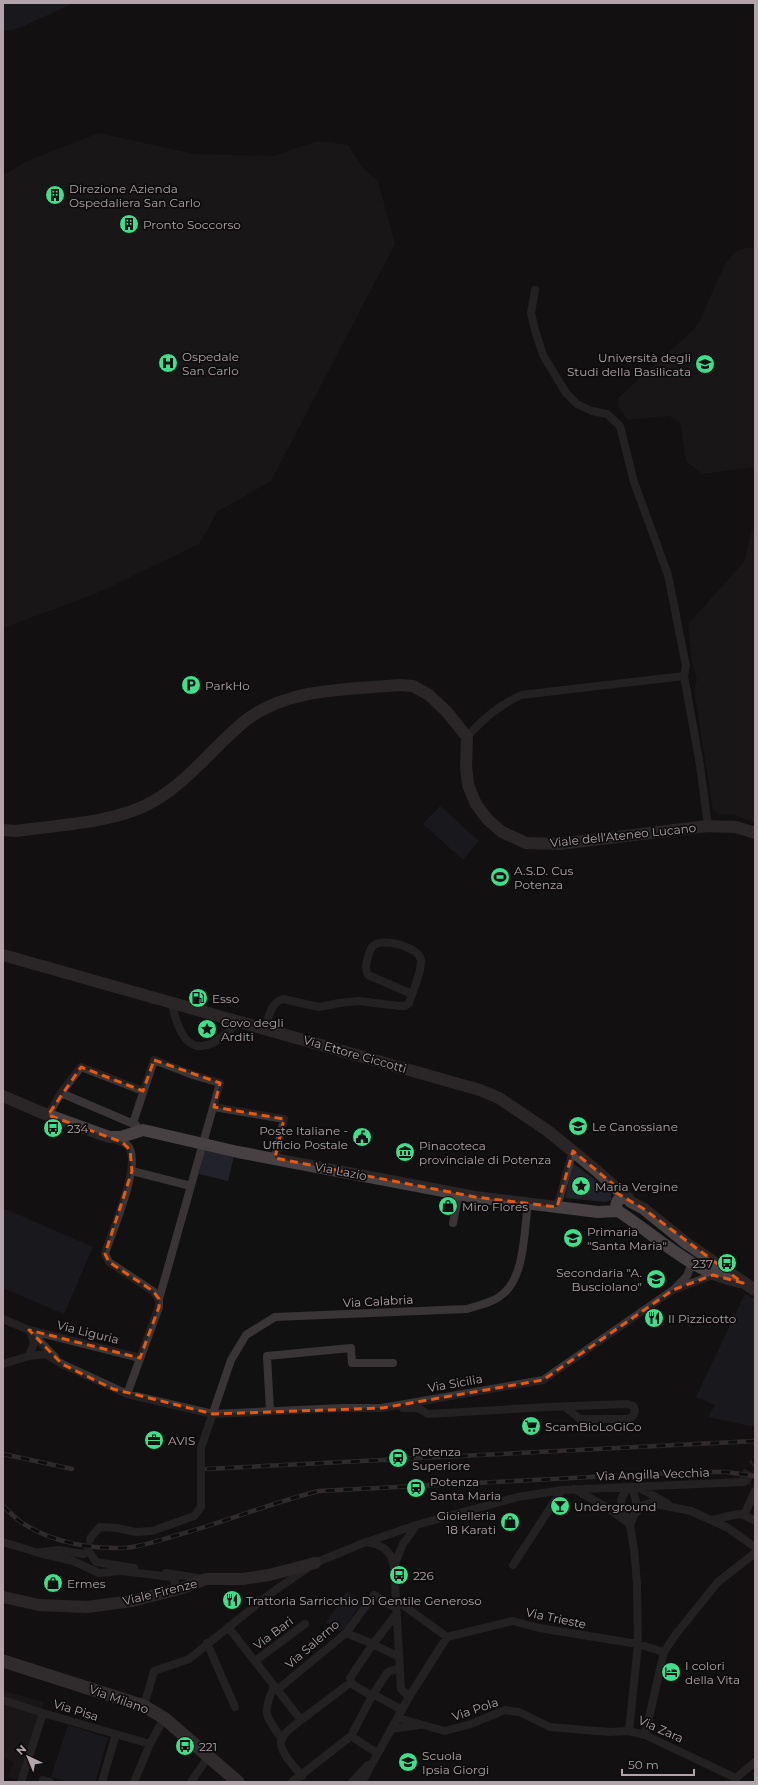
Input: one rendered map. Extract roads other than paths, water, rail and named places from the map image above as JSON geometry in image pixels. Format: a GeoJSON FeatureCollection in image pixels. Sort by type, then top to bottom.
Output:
{"type":"FeatureCollection","features":[{"type":"Feature","properties":{"kind":"main road"},"geometry":{"type":"LineString","coordinates":[[3,830],[16,831],[122,816],[154,802],[184,781],[245,721],[272,704],[306,694],[399,685],[413,686],[429,695],[447,712],[467,737]]}},
{"type":"Feature","properties":{"kind":"main road","name":"Viale dell'Ateneo Lucano"},"geometry":{"type":"LineString","coordinates":[[467,737],[466,766],[468,785],[476,804],[488,820],[502,832],[526,843],[559,844],[708,826],[736,827],[755,833]]}},
{"type":"Feature","properties":{"kind":"main road","name":"Via Ettore Ciccotti"},"geometry":{"type":"LineString","coordinates":[[3,955],[480,1090],[499,1098],[535,1121],[573,1151],[612,1184],[624,1205]]}},
{"type":"Feature","properties":{"kind":"main road"},"geometry":{"type":"LineString","coordinates":[[3,1096],[48,1115],[109,1137],[121,1137],[143,1130]]}},
{"type":"Feature","properties":{"kind":"main road","name":"Via Lazio"},"geometry":{"type":"LineString","coordinates":[[143,1130],[203,1144],[275,1158],[459,1193],[528,1204],[606,1212],[624,1205]]}},
{"type":"Feature","properties":{"kind":"main road"},"geometry":{"type":"LineString","coordinates":[[624,1205],[692,1263],[713,1275],[743,1283]]}},
{"type":"Feature","properties":{"kind":"main road"},"geometry":{"type":"LineString","coordinates":[[624,1205],[755,1290]]}},
{"type":"Feature","properties":{"kind":"main road","name":"Viale Firenze"},"geometry":{"type":"LineString","coordinates":[[3,1597],[39,1605],[86,1607],[132,1600],[172,1591],[206,1580],[242,1579],[269,1575],[315,1563]]}},
{"type":"Feature","properties":{"kind":"main road","name":"Via Milano"},"geometry":{"type":"LineString","coordinates":[[3,1661],[144,1706],[164,1718],[238,1782]]}},
{"type":"Feature","properties":{"kind":"street"},"geometry":{"type":"LineString","coordinates":[[535,290],[531,313],[535,330],[543,355],[566,393],[577,404],[592,411],[608,414],[620,426],[634,482],[668,575],[686,666],[684,676],[700,765],[708,826]]}},
{"type":"Feature","properties":{"kind":"street"},"geometry":{"type":"LineString","coordinates":[[467,737],[486,716],[502,704],[521,695],[684,676]]}},
{"type":"Feature","properties":{"kind":"street"},"geometry":{"type":"LineString","coordinates":[[265,1028],[272,1007],[279,1001],[283,1000],[319,1007],[338,1003],[359,1002],[405,1006],[409,1003],[412,994],[419,973],[421,960],[418,954],[409,948],[380,942],[374,945],[366,964],[366,971],[368,975],[412,994]]}},
{"type":"Feature","properties":{"kind":"street"},"geometry":{"type":"LineString","coordinates":[[172,1003],[175,1019],[185,1040],[193,1046],[206,1046],[224,1037],[239,1021]]}},
{"type":"Feature","properties":{"kind":"street"},"geometry":{"type":"LineString","coordinates":[[127,1394],[159,1303],[220,1083],[154,1060],[133,1123]]}},
{"type":"Feature","properties":{"kind":"street"},"geometry":{"type":"LineString","coordinates":[[48,1115],[61,1093],[82,1067],[144,1091]]}},
{"type":"Feature","properties":{"kind":"street"},"geometry":{"type":"LineString","coordinates":[[61,1093],[133,1123],[143,1130]]}},
{"type":"Feature","properties":{"kind":"street"},"geometry":{"type":"LineString","coordinates":[[214,1107],[284,1119],[275,1158]]}},
{"type":"Feature","properties":{"kind":"street"},"geometry":{"type":"LineString","coordinates":[[109,1137],[128,1146],[132,1158],[132,1171],[105,1254],[109,1262],[153,1291],[159,1303]]}},
{"type":"Feature","properties":{"kind":"street"},"geometry":{"type":"LineString","coordinates":[[557,1207],[573,1151]]}},
{"type":"Feature","properties":{"kind":"street"},"geometry":{"type":"LineString","coordinates":[[132,1171],[191,1186]]}},
{"type":"Feature","properties":{"kind":"street"},"geometry":{"type":"LineString","coordinates":[[453,1223],[459,1193]]}},
{"type":"Feature","properties":{"kind":"street","name":"Via Calabria"},"geometry":{"type":"LineString","coordinates":[[90,1540],[100,1527],[117,1528],[136,1532],[152,1531],[194,1516],[201,1507],[202,1448],[231,1360],[246,1335],[276,1317],[467,1309],[483,1304],[504,1294],[518,1274],[528,1204]]}},
{"type":"Feature","properties":{"kind":"street"},"geometry":{"type":"LineString","coordinates":[[673,1290],[687,1276],[692,1263]]}},
{"type":"Feature","properties":{"kind":"street"},"geometry":{"type":"LineString","coordinates":[[673,1290],[713,1275]]}},
{"type":"Feature","properties":{"kind":"street","name":"Via Sicilia"},"geometry":{"type":"LineString","coordinates":[[3,1364],[30,1356],[46,1354],[62,1364],[127,1394],[213,1414],[382,1408],[543,1380],[673,1290]]}},
{"type":"Feature","properties":{"kind":"street"},"geometry":{"type":"LineString","coordinates":[[3,1319],[29,1330],[62,1364]]}},
{"type":"Feature","properties":{"kind":"street"},"geometry":{"type":"LineString","coordinates":[[29,1330],[34,1343],[30,1356]]}},
{"type":"Feature","properties":{"kind":"street","name":"Via Liguria"},"geometry":{"type":"LineString","coordinates":[[29,1330],[140,1358]]}},
{"type":"Feature","properties":{"kind":"street"},"geometry":{"type":"LineString","coordinates":[[270,1411],[267,1356],[351,1348],[352,1363],[392,1363]]}},
{"type":"Feature","properties":{"kind":"street"},"geometry":{"type":"LineString","coordinates":[[382,1408],[418,1408],[428,1414],[564,1407],[627,1404],[633,1406],[635,1411],[633,1416],[629,1419],[580,1419],[564,1407]]}},
{"type":"Feature","properties":{"kind":"street","name":"Via Angilla Vecchia"},"geometry":{"type":"LineString","coordinates":[[144,1706],[154,1671],[189,1658],[271,1593],[315,1563],[366,1542],[416,1525],[518,1497],[562,1490],[744,1482]]}},
{"type":"Feature","properties":{"kind":"street"},"geometry":{"type":"LineString","coordinates":[[632,1487],[672,1506]]}},
{"type":"Feature","properties":{"kind":"street"},"geometry":{"type":"LineString","coordinates":[[632,1487],[637,1504],[637,1512]]}},
{"type":"Feature","properties":{"kind":"street","name":"Via Zara"},"geometry":{"type":"LineString","coordinates":[[632,1487],[621,1500],[623,1510],[630,1525],[637,1583],[638,1644],[629,1731],[645,1735],[736,1778],[755,1762]]}},
{"type":"Feature","properties":{"kind":"street"},"geometry":{"type":"LineString","coordinates":[[572,1489],[608,1508],[630,1525],[637,1512],[643,1505],[650,1503],[672,1506],[691,1511],[712,1520],[755,1547]]}},
{"type":"Feature","properties":{"kind":"street"},"geometry":{"type":"LineString","coordinates":[[513,1565],[562,1490]]}},
{"type":"Feature","properties":{"kind":"street"},"geometry":{"type":"LineString","coordinates":[[744,1515],[755,1491]]}},
{"type":"Feature","properties":{"kind":"street"},"geometry":{"type":"LineString","coordinates":[[712,1520],[738,1514],[744,1515],[755,1521]]}},
{"type":"Feature","properties":{"kind":"street"},"geometry":{"type":"LineString","coordinates":[[394,1566],[403,1544],[416,1525]]}},
{"type":"Feature","properties":{"kind":"street"},"geometry":{"type":"LineString","coordinates":[[3,1542],[73,1561],[99,1573],[121,1571],[170,1577],[175,1580],[175,1587],[172,1591]]}},
{"type":"Feature","properties":{"kind":"street"},"geometry":{"type":"LineString","coordinates":[[366,1542],[376,1544],[385,1549],[391,1556],[394,1566],[401,1689],[409,1698]]}},
{"type":"Feature","properties":{"kind":"street"},"geometry":{"type":"LineString","coordinates":[[39,1553],[59,1550],[83,1554],[88,1551],[96,1562],[206,1580]]}},
{"type":"Feature","properties":{"kind":"street"},"geometry":{"type":"LineString","coordinates":[[645,1735],[664,1652],[676,1634],[718,1582],[755,1553]]}},
{"type":"Feature","properties":{"kind":"street","name":"Via Salerno"},"geometry":{"type":"LineString","coordinates":[[282,1739],[268,1719],[265,1710],[276,1688],[346,1633],[374,1594],[396,1607]]}},
{"type":"Feature","properties":{"kind":"street"},"geometry":{"type":"LineString","coordinates":[[362,1782],[409,1698],[447,1637],[396,1607]]}},
{"type":"Feature","properties":{"kind":"street"},"geometry":{"type":"LineString","coordinates":[[396,1607],[350,1678],[350,1681],[402,1710]]}},
{"type":"Feature","properties":{"kind":"street","name":"Via Trieste"},"geometry":{"type":"LineString","coordinates":[[447,1637],[513,1621],[547,1629],[638,1644],[664,1652]]}},
{"type":"Feature","properties":{"kind":"street","name":"Via Bari"},"geometry":{"type":"LineString","coordinates":[[255,1661],[305,1624]]}},
{"type":"Feature","properties":{"kind":"street"},"geometry":{"type":"LineString","coordinates":[[228,1627],[301,1720]]}},
{"type":"Feature","properties":{"kind":"street"},"geometry":{"type":"LineString","coordinates":[[346,1633],[373,1644],[399,1658]]}},
{"type":"Feature","properties":{"kind":"street"},"geometry":{"type":"LineString","coordinates":[[207,1643],[235,1707]]}},
{"type":"Feature","properties":{"kind":"street"},"geometry":{"type":"LineString","coordinates":[[292,1782],[302,1776],[351,1736],[373,1695],[390,1671],[400,1669]]}},
{"type":"Feature","properties":{"kind":"street"},"geometry":{"type":"LineString","coordinates":[[302,1776],[282,1750],[280,1744],[282,1739],[301,1720],[346,1686]]}},
{"type":"Feature","properties":{"kind":"street"},"geometry":{"type":"LineString","coordinates":[[3,1700],[44,1712]]}},
{"type":"Feature","properties":{"kind":"street","name":"Via Pola"},"geometry":{"type":"LineString","coordinates":[[398,1718],[446,1731],[471,1724],[505,1710],[519,1712],[550,1727],[609,1732],[629,1731]]}},
{"type":"Feature","properties":{"kind":"street","name":"Via Pisa"},"geometry":{"type":"LineString","coordinates":[[21,1782],[44,1712],[150,1744]]}},
{"type":"Feature","properties":{"kind":"street"},"geometry":{"type":"LineString","coordinates":[[134,1782],[150,1744],[164,1718]]}},
{"type":"Feature","properties":{"kind":"street"},"geometry":{"type":"LineString","coordinates":[[391,1729],[422,1725]]}},
{"type":"Feature","properties":{"kind":"street"},"geometry":{"type":"LineString","coordinates":[[102,1782],[116,1734]]}},
{"type":"Feature","properties":{"kind":"street"},"geometry":{"type":"LineString","coordinates":[[351,1736],[376,1756]]}},
{"type":"Feature","properties":{"kind":"street"},"geometry":{"type":"LineString","coordinates":[[352,1782],[376,1756]]}},
{"type":"Feature","properties":{"kind":"street"},"geometry":{"type":"LineString","coordinates":[[191,1782],[208,1757]]}},
{"type":"Feature","properties":{"kind":"tunnel"},"geometry":{"type":"LineString","coordinates":[[744,1482],[751,1468],[755,1465]]}},
{"type":"Feature","properties":{"kind":"railway"},"geometry":{"type":"LineString","coordinates":[[207,1469],[755,1441]]}},
{"type":"Feature","properties":{"kind":"railway"},"geometry":{"type":"LineString","coordinates":[[3,1454],[72,1469]]}},
{"type":"Feature","properties":{"kind":"railway"},"geometry":{"type":"LineString","coordinates":[[3,1506],[21,1522],[35,1530],[59,1540],[85,1546],[123,1548],[155,1542],[319,1491],[691,1472],[726,1472],[755,1476]]}},
{"type":"Feature","properties":{"kind":"place","name":"Direzione Azienda Ospedaliera San Carlo"},"geometry":{"type":"Point","coordinates":[55,195]}},
{"type":"Feature","properties":{"kind":"place","name":"Pronto Soccorso"},"geometry":{"type":"Point","coordinates":[129,224]}},
{"type":"Feature","properties":{"kind":"place","name":"Ospedale San Carlo"},"geometry":{"type":"Point","coordinates":[168,363]}},
{"type":"Feature","properties":{"kind":"place","name":"Università degli Studi della Basilicata"},"geometry":{"type":"Point","coordinates":[705,364]}},
{"type":"Feature","properties":{"kind":"place","name":"ParkHo"},"geometry":{"type":"Point","coordinates":[191,685]}},
{"type":"Feature","properties":{"kind":"place","name":"A.S.D. Cus Potenza"},"geometry":{"type":"Point","coordinates":[500,877]}},
{"type":"Feature","properties":{"kind":"place","name":"Esso"},"geometry":{"type":"Point","coordinates":[198,998]}},
{"type":"Feature","properties":{"kind":"place","name":"Covo degli Arditi"},"geometry":{"type":"Point","coordinates":[207,1029]}},
{"type":"Feature","properties":{"kind":"place","name":"Le Canossiane"},"geometry":{"type":"Point","coordinates":[578,1126]}},
{"type":"Feature","properties":{"kind":"place","name":"234"},"geometry":{"type":"Point","coordinates":[53,1128]}},
{"type":"Feature","properties":{"kind":"place","name":"Poste Italiane - Ufficio Postale"},"geometry":{"type":"Point","coordinates":[362,1137]}},
{"type":"Feature","properties":{"kind":"place","name":"Pinacoteca provinciale di Potenza"},"geometry":{"type":"Point","coordinates":[405,1152]}},
{"type":"Feature","properties":{"kind":"place","name":"Maria Vergine"},"geometry":{"type":"Point","coordinates":[581,1186]}},
{"type":"Feature","properties":{"kind":"place","name":"Miro Flores"},"geometry":{"type":"Point","coordinates":[448,1206]}},
{"type":"Feature","properties":{"kind":"place","name":"Primaria \"Santa Maria\""},"geometry":{"type":"Point","coordinates":[573,1238]}},
{"type":"Feature","properties":{"kind":"place","name":"237"},"geometry":{"type":"Point","coordinates":[727,1263]}},
{"type":"Feature","properties":{"kind":"place","name":"Secondaria \"A. Busciolano\""},"geometry":{"type":"Point","coordinates":[656,1279]}},
{"type":"Feature","properties":{"kind":"place","name":"Il Pizzicotto"},"geometry":{"type":"Point","coordinates":[654,1318]}},
{"type":"Feature","properties":{"kind":"place","name":"ScamBioLoGiCo"},"geometry":{"type":"Point","coordinates":[531,1426]}},
{"type":"Feature","properties":{"kind":"place","name":"AVIS"},"geometry":{"type":"Point","coordinates":[154,1440]}},
{"type":"Feature","properties":{"kind":"place","name":"Potenza Superiore"},"geometry":{"type":"Point","coordinates":[398,1458]}},
{"type":"Feature","properties":{"kind":"place","name":"Potenza Santa Maria"},"geometry":{"type":"Point","coordinates":[416,1488]}},
{"type":"Feature","properties":{"kind":"place","name":"Underground"},"geometry":{"type":"Point","coordinates":[560,1506]}},
{"type":"Feature","properties":{"kind":"place","name":"Gioielleria 18 Karati"},"geometry":{"type":"Point","coordinates":[510,1522]}},
{"type":"Feature","properties":{"kind":"place","name":"226"},"geometry":{"type":"Point","coordinates":[399,1575]}},
{"type":"Feature","properties":{"kind":"place","name":"Ermes"},"geometry":{"type":"Point","coordinates":[53,1583]}},
{"type":"Feature","properties":{"kind":"place","name":"Trattoria Sarricchio Di Gentile Generoso"},"geometry":{"type":"Point","coordinates":[232,1600]}},
{"type":"Feature","properties":{"kind":"place","name":"I colori della Vita"},"geometry":{"type":"Point","coordinates":[671,1672]}},
{"type":"Feature","properties":{"kind":"place","name":"221"},"geometry":{"type":"Point","coordinates":[185,1746]}},
{"type":"Feature","properties":{"kind":"place","name":"Scuola Ipsia Giorgi"},"geometry":{"type":"Point","coordinates":[408,1762]}}]}
